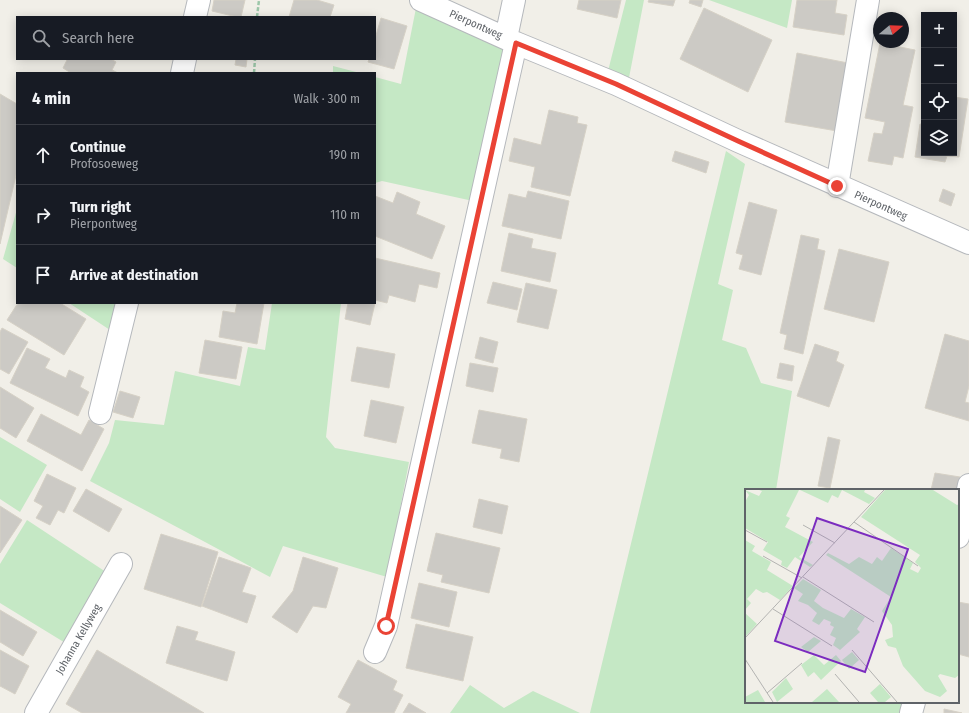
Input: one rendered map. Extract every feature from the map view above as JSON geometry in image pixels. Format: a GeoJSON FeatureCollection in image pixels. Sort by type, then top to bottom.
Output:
{"type":"FeatureCollection","features":[{"type":"Feature","properties":{"kind":"street"},"geometry":{"type":"LineString","coordinates":[[195,16],[199,0]]}},
{"type":"Feature","properties":{"kind":"street","name":"Pierpontweg"},"geometry":{"type":"LineString","coordinates":[[421,0],[616,84],[837,186],[969,243]]}},
{"type":"Feature","properties":{"kind":"street"},"geometry":{"type":"LineString","coordinates":[[375,652],[386,626],[511,40],[514,0]]}},
{"type":"Feature","properties":{"kind":"street"},"geometry":{"type":"LineString","coordinates":[[837,186],[868,0]]}},
{"type":"Feature","properties":{"kind":"street"},"geometry":{"type":"LineString","coordinates":[[182,72],[185,60]]}},
{"type":"Feature","properties":{"kind":"street"},"geometry":{"type":"LineString","coordinates":[[100,413],[127,304]]}},
{"type":"Feature","properties":{"kind":"street"},"geometry":{"type":"LineString","coordinates":[[959,532],[969,485]]}},
{"type":"Feature","properties":{"kind":"street","name":"Johanna Kellyweg"},"geometry":{"type":"LineString","coordinates":[[36,713],[121,564]]}},
{"type":"Feature","properties":{"kind":"street"},"geometry":{"type":"LineString","coordinates":[[911,713],[914,703]]}},
{"type":"Feature","properties":{"kind":"path"},"geometry":{"type":"LineString","coordinates":[[257,16],[259,0]]}},
{"type":"Feature","properties":{"kind":"path"},"geometry":{"type":"LineString","coordinates":[[254,72],[255,60]]}},
{"type":"Feature","properties":{"kind":"green space"},"geometry":{"type":"Polygon","coordinates":[[[626,0],[644,0],[628,83],[608,71],[626,0]]]}},
{"type":"Feature","properties":{"kind":"green space"},"geometry":{"type":"Polygon","coordinates":[[[709,0],[792,0],[787,28],[709,0]]]}},
{"type":"Feature","properties":{"kind":"green space"},"geometry":{"type":"Polygon","coordinates":[[[416,8],[506,50],[473,201],[382,181],[376,183],[376,77],[401,84],[416,8]]]}},
{"type":"Feature","properties":{"kind":"green space"},"geometry":{"type":"Polygon","coordinates":[[[333,66],[356,72],[333,72],[333,66]]]}},
{"type":"Feature","properties":{"kind":"green space"},"geometry":{"type":"Polygon","coordinates":[[[726,151],[745,164],[718,284],[733,290],[722,340],[746,348],[761,383],[792,391],[776,489],[745,489],[745,703],[907,703],[904,713],[590,713],[726,151]]]}},
{"type":"Feature","properties":{"kind":"green space"},"geometry":{"type":"Polygon","coordinates":[[[16,213],[16,267],[3,259],[16,213]]]}},
{"type":"Feature","properties":{"kind":"green space"},"geometry":{"type":"Polygon","coordinates":[[[71,304],[117,304],[110,330],[71,304]]]}},
{"type":"Feature","properties":{"kind":"green space"},"geometry":{"type":"Polygon","coordinates":[[[272,304],[341,304],[326,437],[335,448],[409,462],[387,577],[283,546],[270,577],[90,481],[109,443],[115,420],[164,425],[175,371],[240,386],[248,347],[265,350],[272,304]]]}},
{"type":"Feature","properties":{"kind":"green space"},"geometry":{"type":"Polygon","coordinates":[[[0,437],[47,465],[20,512],[0,499],[0,437]]]}},
{"type":"Feature","properties":{"kind":"green space"},"geometry":{"type":"Polygon","coordinates":[[[27,520],[106,572],[67,644],[0,603],[0,564],[27,520]]]}},
{"type":"Feature","properties":{"kind":"green space"},"geometry":{"type":"Polygon","coordinates":[[[470,685],[504,708],[533,691],[580,713],[450,713],[470,685]]]}},
{"type":"Feature","properties":{"kind":"building"},"geometry":{"type":"Polygon","coordinates":[[[214,0],[245,0],[241,16],[233,16],[212,11],[214,0]]]}},
{"type":"Feature","properties":{"kind":"building"},"geometry":{"type":"Polygon","coordinates":[[[294,0],[317,0],[334,5],[330,16],[289,16],[294,0]]]}},
{"type":"Feature","properties":{"kind":"building"},"geometry":{"type":"Polygon","coordinates":[[[579,0],[621,0],[617,18],[577,9],[579,0]]]}},
{"type":"Feature","properties":{"kind":"building"},"geometry":{"type":"Polygon","coordinates":[[[649,0],[675,0],[673,6],[648,2],[649,0]]]}},
{"type":"Feature","properties":{"kind":"building"},"geometry":{"type":"Polygon","coordinates":[[[690,0],[703,0],[701,7],[689,3],[690,0]]]}},
{"type":"Feature","properties":{"kind":"building"},"geometry":{"type":"Polygon","coordinates":[[[797,0],[837,0],[835,13],[847,15],[844,35],[793,27],[797,0]]]}},
{"type":"Feature","properties":{"kind":"building"},"geometry":{"type":"Polygon","coordinates":[[[704,8],[772,40],[748,92],[680,59],[704,8]]]}},
{"type":"Feature","properties":{"kind":"building"},"geometry":{"type":"Polygon","coordinates":[[[381,18],[407,26],[394,69],[368,62],[369,60],[376,60],[376,36],[381,18]]]}},
{"type":"Feature","properties":{"kind":"building"},"geometry":{"type":"Polygon","coordinates":[[[879,48],[905,48],[915,50],[903,105],[913,107],[903,158],[894,156],[892,165],[868,161],[874,133],[882,134],[885,122],[865,118],[879,48]]]}},
{"type":"Feature","properties":{"kind":"building"},"geometry":{"type":"Polygon","coordinates":[[[797,53],[848,63],[837,131],[785,122],[797,53]]]}},
{"type":"Feature","properties":{"kind":"building"},"geometry":{"type":"Polygon","coordinates":[[[67,60],[113,60],[116,62],[112,70],[116,72],[69,72],[63,68],[67,60]]]}},
{"type":"Feature","properties":{"kind":"building"},"geometry":{"type":"Polygon","coordinates":[[[236,60],[247,60],[246,67],[235,65],[236,60]]]}},
{"type":"Feature","properties":{"kind":"building"},"geometry":{"type":"Polygon","coordinates":[[[0,94],[16,103],[16,175],[0,244],[0,94]]]}},
{"type":"Feature","properties":{"kind":"building"},"geometry":{"type":"Polygon","coordinates":[[[957,97],[968,99],[959,157],[947,156],[957,156],[957,97]]]}},
{"type":"Feature","properties":{"kind":"building"},"geometry":{"type":"Polygon","coordinates":[[[549,110],[578,117],[577,123],[587,125],[570,196],[531,187],[535,167],[509,161],[514,138],[541,145],[549,110]]]}},
{"type":"Feature","properties":{"kind":"building"},"geometry":{"type":"Polygon","coordinates":[[[920,124],[921,156],[947,156],[945,162],[915,157],[920,124]]]}},
{"type":"Feature","properties":{"kind":"building"},"geometry":{"type":"Polygon","coordinates":[[[675,151],[709,162],[706,173],[672,161],[675,151]]]}},
{"type":"Feature","properties":{"kind":"building"},"geometry":{"type":"Polygon","coordinates":[[[943,189],[955,194],[951,206],[939,201],[943,189]]]}},
{"type":"Feature","properties":{"kind":"building"},"geometry":{"type":"Polygon","coordinates":[[[528,191],[569,201],[561,239],[502,226],[509,194],[526,198],[528,191]]]}},
{"type":"Feature","properties":{"kind":"building"},"geometry":{"type":"Polygon","coordinates":[[[397,192],[420,202],[416,214],[445,226],[432,259],[376,236],[376,196],[393,203],[397,192]]]}},
{"type":"Feature","properties":{"kind":"building"},"geometry":{"type":"Polygon","coordinates":[[[749,202],[777,210],[761,275],[739,269],[743,255],[736,253],[749,202]]]}},
{"type":"Feature","properties":{"kind":"building"},"geometry":{"type":"Polygon","coordinates":[[[509,233],[533,239],[531,248],[556,253],[550,282],[501,271],[509,233]]]}},
{"type":"Feature","properties":{"kind":"building"},"geometry":{"type":"Polygon","coordinates":[[[801,235],[819,239],[817,249],[825,251],[803,354],[784,349],[787,335],[780,333],[801,235]]]}},
{"type":"Feature","properties":{"kind":"building"},"geometry":{"type":"Polygon","coordinates":[[[839,249],[889,262],[874,322],[824,309],[839,249]]]}},
{"type":"Feature","properties":{"kind":"building"},"geometry":{"type":"Polygon","coordinates":[[[376,258],[440,273],[437,288],[419,284],[415,302],[389,295],[387,303],[376,300],[376,258]]]}},
{"type":"Feature","properties":{"kind":"building"},"geometry":{"type":"Polygon","coordinates":[[[493,282],[522,289],[517,310],[487,303],[493,282]]]}},
{"type":"Feature","properties":{"kind":"building"},"geometry":{"type":"Polygon","coordinates":[[[526,283],[557,290],[548,329],[517,322],[526,283]]]}},
{"type":"Feature","properties":{"kind":"building"},"geometry":{"type":"Polygon","coordinates":[[[17,304],[62,304],[86,319],[64,355],[7,320],[17,304]]]}},
{"type":"Feature","properties":{"kind":"building"},"geometry":{"type":"Polygon","coordinates":[[[237,304],[264,304],[257,344],[219,337],[223,311],[235,313],[237,304]]]}},
{"type":"Feature","properties":{"kind":"building"},"geometry":{"type":"Polygon","coordinates":[[[348,304],[375,304],[370,325],[345,319],[348,304]]]}},
{"type":"Feature","properties":{"kind":"building"},"geometry":{"type":"Polygon","coordinates":[[[2,328],[28,342],[9,374],[0,369],[0,332],[2,328]]]}},
{"type":"Feature","properties":{"kind":"building"},"geometry":{"type":"Polygon","coordinates":[[[945,334],[969,341],[969,386],[965,402],[969,403],[969,421],[925,408],[945,334]]]}},
{"type":"Feature","properties":{"kind":"building"},"geometry":{"type":"Polygon","coordinates":[[[480,337],[498,342],[493,363],[475,358],[480,337]]]}},
{"type":"Feature","properties":{"kind":"building"},"geometry":{"type":"Polygon","coordinates":[[[205,340],[242,347],[236,379],[199,373],[205,340]]]}},
{"type":"Feature","properties":{"kind":"building"},"geometry":{"type":"Polygon","coordinates":[[[815,344],[839,352],[836,361],[844,365],[829,407],[797,396],[815,344]]]}},
{"type":"Feature","properties":{"kind":"building"},"geometry":{"type":"Polygon","coordinates":[[[357,347],[395,354],[389,388],[351,381],[357,347]]]}},
{"type":"Feature","properties":{"kind":"building"},"geometry":{"type":"Polygon","coordinates":[[[27,348],[50,359],[45,368],[66,378],[69,370],[84,377],[80,387],[89,392],[78,416],[10,383],[27,348]]]}},
{"type":"Feature","properties":{"kind":"building"},"geometry":{"type":"Polygon","coordinates":[[[470,363],[498,368],[493,392],[466,386],[470,363]]]}},
{"type":"Feature","properties":{"kind":"building"},"geometry":{"type":"Polygon","coordinates":[[[780,363],[794,366],[792,381],[777,378],[780,363]]]}},
{"type":"Feature","properties":{"kind":"building"},"geometry":{"type":"Polygon","coordinates":[[[0,387],[34,408],[16,438],[0,428],[0,387]]]}},
{"type":"Feature","properties":{"kind":"building"},"geometry":{"type":"Polygon","coordinates":[[[120,391],[140,397],[133,418],[113,412],[120,391]]]}},
{"type":"Feature","properties":{"kind":"building"},"geometry":{"type":"Polygon","coordinates":[[[371,400],[404,407],[396,443],[364,436],[371,400]]]}},
{"type":"Feature","properties":{"kind":"building"},"geometry":{"type":"Polygon","coordinates":[[[479,410],[527,419],[519,462],[500,458],[502,449],[472,443],[479,410]]]}},
{"type":"Feature","properties":{"kind":"building"},"geometry":{"type":"Polygon","coordinates":[[[41,414],[81,435],[89,420],[104,429],[82,471],[27,441],[41,414]]]}},
{"type":"Feature","properties":{"kind":"building"},"geometry":{"type":"Polygon","coordinates":[[[828,437],[840,440],[830,488],[818,486],[828,437]]]}},
{"type":"Feature","properties":{"kind":"building"},"geometry":{"type":"Polygon","coordinates":[[[935,473],[960,477],[958,489],[931,489],[935,473]]]}},
{"type":"Feature","properties":{"kind":"building"},"geometry":{"type":"Polygon","coordinates":[[[47,474],[76,488],[64,513],[58,510],[50,525],[36,518],[43,506],[34,501],[47,474]]]}},
{"type":"Feature","properties":{"kind":"building"},"geometry":{"type":"Polygon","coordinates":[[[86,489],[122,509],[109,532],[73,511],[86,489]]]}},
{"type":"Feature","properties":{"kind":"building"},"geometry":{"type":"Polygon","coordinates":[[[479,499],[508,506],[502,534],[473,527],[479,499]]]}},
{"type":"Feature","properties":{"kind":"building"},"geometry":{"type":"Polygon","coordinates":[[[0,506],[22,520],[0,553],[0,506]]]}},
{"type":"Feature","properties":{"kind":"building"},"geometry":{"type":"Polygon","coordinates":[[[436,533],[500,548],[489,593],[441,582],[443,575],[427,571],[436,533]]]}},
{"type":"Feature","properties":{"kind":"building"},"geometry":{"type":"Polygon","coordinates":[[[161,534],[218,552],[201,607],[144,589],[161,534]]]}},
{"type":"Feature","properties":{"kind":"building"},"geometry":{"type":"Polygon","coordinates":[[[219,557],[251,568],[242,592],[256,596],[247,623],[202,606],[219,557]]]}},
{"type":"Feature","properties":{"kind":"building"},"geometry":{"type":"Polygon","coordinates":[[[303,557],[338,568],[326,608],[313,606],[297,633],[272,617],[293,591],[303,557]]]}},
{"type":"Feature","properties":{"kind":"building"},"geometry":{"type":"Polygon","coordinates":[[[419,583],[457,592],[449,627],[411,618],[419,583]]]}},
{"type":"Feature","properties":{"kind":"building"},"geometry":{"type":"Polygon","coordinates":[[[959,602],[969,604],[969,657],[959,654],[959,602]]]}},
{"type":"Feature","properties":{"kind":"building"},"geometry":{"type":"Polygon","coordinates":[[[0,610],[37,632],[23,656],[0,642],[0,610]]]}},
{"type":"Feature","properties":{"kind":"building"},"geometry":{"type":"Polygon","coordinates":[[[416,624],[473,637],[463,681],[406,668],[416,624]]]}},
{"type":"Feature","properties":{"kind":"building"},"geometry":{"type":"Polygon","coordinates":[[[177,626],[198,632],[195,640],[235,652],[227,681],[166,663],[177,626]]]}},
{"type":"Feature","properties":{"kind":"building"},"geometry":{"type":"Polygon","coordinates":[[[0,650],[29,666],[15,694],[0,686],[0,650]]]}},
{"type":"Feature","properties":{"kind":"building"},"geometry":{"type":"Polygon","coordinates":[[[97,650],[204,713],[82,713],[66,704],[97,650]]]}},
{"type":"Feature","properties":{"kind":"building"},"geometry":{"type":"Polygon","coordinates":[[[358,660],[397,681],[393,690],[403,695],[394,713],[346,713],[351,704],[338,697],[358,660]]]}},
{"type":"Feature","properties":{"kind":"building"},"geometry":{"type":"Polygon","coordinates":[[[409,703],[426,713],[403,713],[409,703]]]}},
{"type":"Feature","properties":{"kind":"building"},"geometry":{"type":"Polygon","coordinates":[[[944,709],[962,713],[944,713],[944,709]]]}},
{"type":"Feature","properties":{"kind":"route"},"geometry":{"type":"LineString","coordinates":[[386,626],[516,43],[616,84],[837,186]]}}]}
